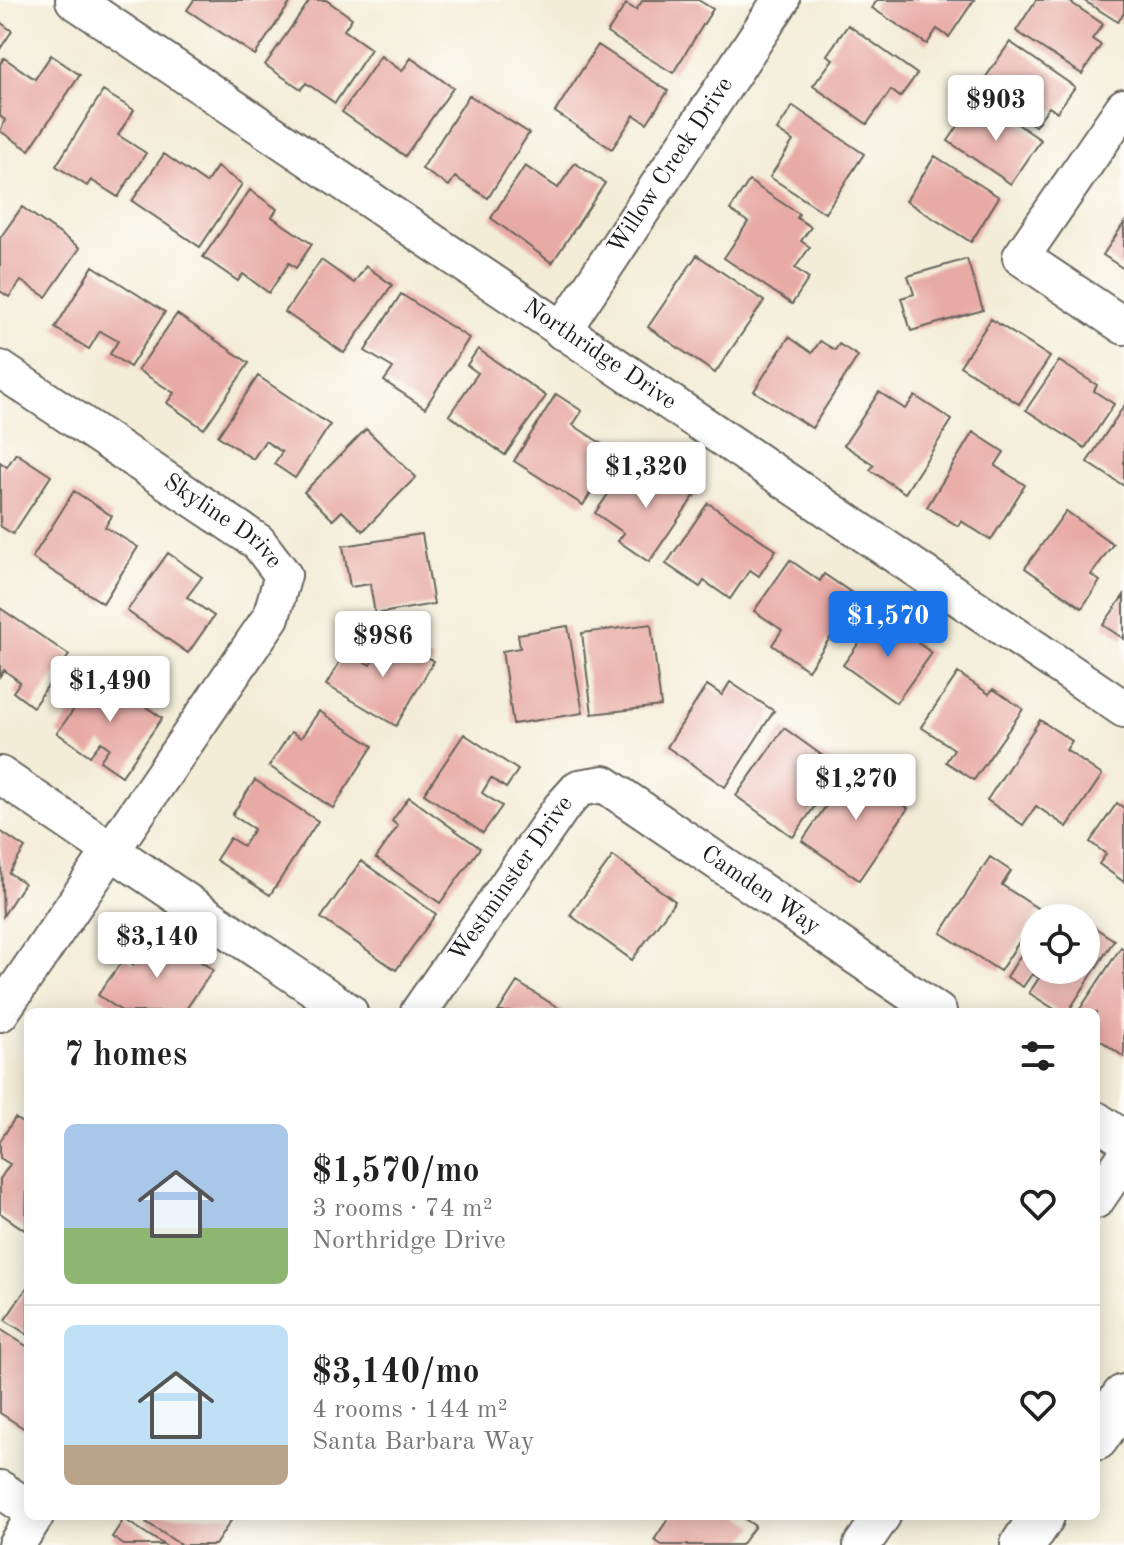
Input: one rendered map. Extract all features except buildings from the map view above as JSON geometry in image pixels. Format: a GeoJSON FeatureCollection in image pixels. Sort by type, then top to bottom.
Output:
{"type":"FeatureCollection","features":[{"type":"Feature","properties":{"kind":"highway"},"geometry":{"type":"LineString","coordinates":[[1100,1432],[1124,1397]]}},
{"type":"Feature","properties":{"kind":"highway"},"geometry":{"type":"LineString","coordinates":[[1023,1545],[1039,1520]]}},
{"type":"Feature","properties":{"kind":"street","name":"Northridge Drive"},"geometry":{"type":"LineString","coordinates":[[74,0],[1124,709]]}},
{"type":"Feature","properties":{"kind":"street","name":"Willow Creek Drive"},"geometry":{"type":"LineString","coordinates":[[562,331],[781,0]]}},
{"type":"Feature","properties":{"kind":"street"},"geometry":{"type":"LineString","coordinates":[[1124,107],[1021,257],[1124,326]]}},
{"type":"Feature","properties":{"kind":"street","name":"Skyline Drive"},"geometry":{"type":"LineString","coordinates":[[0,369],[258,542],[283,575],[271,617],[0,1013]]}},
{"type":"Feature","properties":{"kind":"street"},"geometry":{"type":"LineString","coordinates":[[0,775],[343,1008]]}},
{"type":"Feature","properties":{"kind":"street","name":"Camden Way"},"geometry":{"type":"LineString","coordinates":[[579,788],[604,784],[932,1008]]}},
{"type":"Feature","properties":{"kind":"street","name":"Westminster Drive"},"geometry":{"type":"LineString","coordinates":[[422,1008],[561,808],[579,788]]}},
{"type":"Feature","properties":{"kind":"street"},"geometry":{"type":"LineString","coordinates":[[1100,1123],[1124,1139]]}},
{"type":"Feature","properties":{"kind":"street"},"geometry":{"type":"LineString","coordinates":[[1100,1194],[1124,1159]]}},
{"type":"Feature","properties":{"kind":"street"},"geometry":{"type":"LineString","coordinates":[[0,1489],[24,1505]]}},
{"type":"Feature","properties":{"kind":"street"},"geometry":{"type":"LineString","coordinates":[[16,1545],[32,1520]]}},
{"type":"Feature","properties":{"kind":"street"},"geometry":{"type":"LineString","coordinates":[[862,1545],[879,1520]]}}]}
